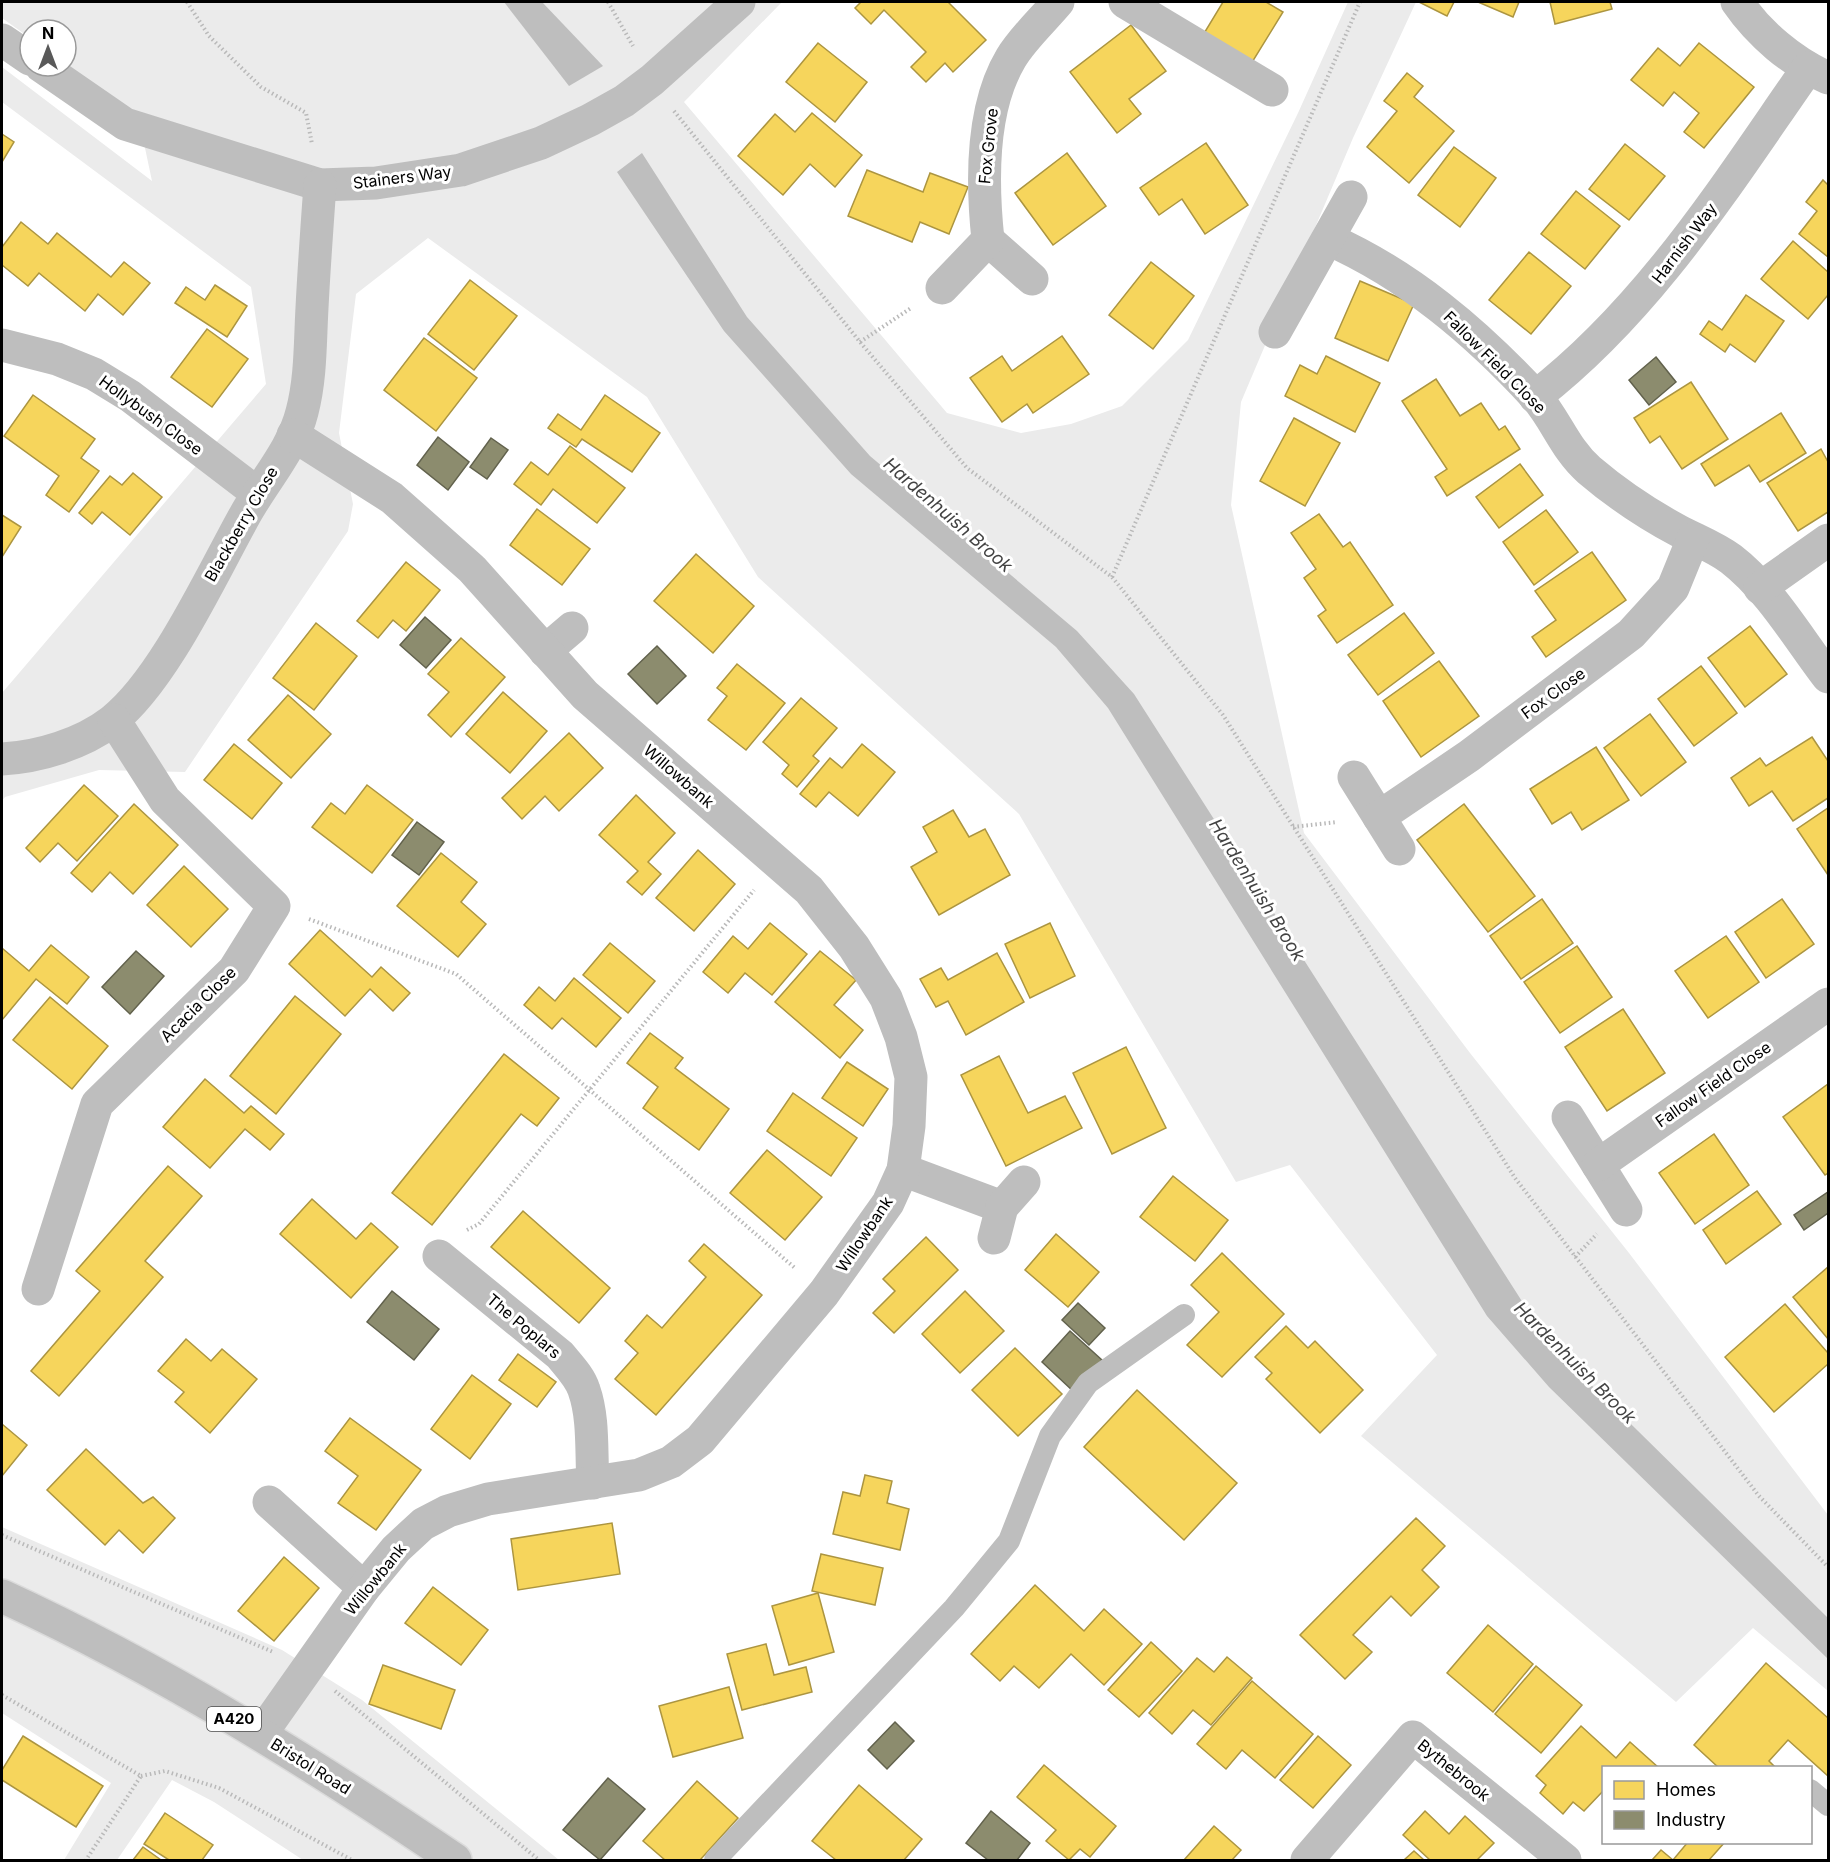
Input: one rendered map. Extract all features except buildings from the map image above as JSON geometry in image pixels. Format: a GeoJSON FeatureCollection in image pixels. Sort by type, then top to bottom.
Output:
{"type":"FeatureCollection","features":[{"type":"Feature","properties":{"kind":"street","name":"Stainers Way"},"geometry":{"type":"LineString","coordinates":[[58,78],[125,124],[320,185],[418,178],[502,158],[590,120],[652,80],[739,2]]}},
{"type":"Feature","properties":{"kind":"street","name":"Fox Grove"},"geometry":{"type":"LineString","coordinates":[[988,240],[983,191],[994,97],[1011,58],[1058,2]]}},
{"type":"Feature","properties":{"kind":"street"},"geometry":{"type":"LineString","coordinates":[[1125,2],[1272,90]]}},
{"type":"Feature","properties":{"kind":"street"},"geometry":{"type":"LineString","coordinates":[[1737,2],[1761,31],[1785,52],[1818,73]]}},
{"type":"Feature","properties":{"kind":"street"},"geometry":{"type":"LineString","coordinates":[[2,40],[18,51]]}},
{"type":"Feature","properties":{"kind":"street","name":"Harnish Way"},"geometry":{"type":"LineString","coordinates":[[1535,397],[1557,380],[1649,289],[1818,73]]}},
{"type":"Feature","properties":{"kind":"street","name":"Blackberry Close"},"geometry":{"type":"LineString","coordinates":[[5,762],[68,745],[114,720],[142,690],[165,657],[257,493],[293,435],[302,413],[309,365],[320,185]]}},
{"type":"Feature","properties":{"kind":"street"},"geometry":{"type":"LineString","coordinates":[[1275,332],[1351,197]]}},
{"type":"Feature","properties":{"kind":"street","name":"Fallow Field Close"},"geometry":{"type":"LineString","coordinates":[[1328,239],[1372,259],[1414,286],[1473,336],[1535,397],[1568,447],[1587,468],[1638,506],[1730,558],[1760,588],[1828,677]]}},
{"type":"Feature","properties":{"kind":"street"},"geometry":{"type":"LineString","coordinates":[[942,288],[988,240],[1032,279]]}},
{"type":"Feature","properties":{"kind":"street","name":"Hollybush Close"},"geometry":{"type":"LineString","coordinates":[[2,345],[57,359],[94,374],[130,396],[257,493]]}},
{"type":"Feature","properties":{"kind":"street","name":"Willowbank"},"geometry":{"type":"LineString","coordinates":[[261,1734],[364,1588],[403,1543],[423,1524],[448,1511],[488,1498],[639,1475],[671,1462],[700,1440],[824,1293],[888,1203],[903,1170],[909,1126],[911,1077],[901,1037],[886,998],[817,881],[777,862],[585,694],[545,651],[507,604],[472,569],[392,498],[293,435]]}},
{"type":"Feature","properties":{"kind":"street","name":"Fox Close"},"geometry":{"type":"LineString","coordinates":[[1379,817],[1469,756],[1631,634],[1673,588],[1693,539]]}},
{"type":"Feature","properties":{"kind":"street"},"geometry":{"type":"LineString","coordinates":[[1760,588],[1828,540]]}},
{"type":"Feature","properties":{"kind":"street"},"geometry":{"type":"LineString","coordinates":[[545,651],[572,628]]}},
{"type":"Feature","properties":{"kind":"street"},"geometry":{"type":"LineString","coordinates":[[114,720],[165,800],[274,906]]}},
{"type":"Feature","properties":{"kind":"street"},"geometry":{"type":"LineString","coordinates":[[1354,777],[1399,849]]}},
{"type":"Feature","properties":{"kind":"street","name":"Acacia Close"},"geometry":{"type":"LineString","coordinates":[[38,1289],[97,1104],[234,970],[274,906]]}},
{"type":"Feature","properties":{"kind":"street","name":"Fallow Field Close"},"geometry":{"type":"LineString","coordinates":[[1598,1165],[1828,1004]]}},
{"type":"Feature","properties":{"kind":"street"},"geometry":{"type":"LineString","coordinates":[[1568,1117],[1626,1210]]}},
{"type":"Feature","properties":{"kind":"street"},"geometry":{"type":"LineString","coordinates":[[903,1170],[998,1223],[1024,1182]]}},
{"type":"Feature","properties":{"kind":"street","name":"The Poplars"},"geometry":{"type":"LineString","coordinates":[[439,1255],[560,1355],[575,1374],[584,1388],[588,1409],[593,1483]]}},
{"type":"Feature","properties":{"kind":"street"},"geometry":{"type":"LineString","coordinates":[[269,1502],[364,1588]]}},
{"type":"Feature","properties":{"kind":"street","name":"Bristol Road"},"geometry":{"type":"LineString","coordinates":[[2,1596],[131,1659],[261,1734],[455,1860]]}},
{"type":"Feature","properties":{"kind":"street","name":"Bythebrook"},"geometry":{"type":"LineString","coordinates":[[1306,1860],[1413,1737],[1565,1860]]}},
{"type":"Feature","properties":{"kind":"lane"},"geometry":{"type":"LineString","coordinates":[[715,1860],[954,1608],[1009,1541],[1050,1436],[1088,1383],[1184,1315]]}},
{"type":"Feature","properties":{"kind":"lane"},"geometry":{"type":"LineString","coordinates":[[1812,1792],[1828,1805]]}},
{"type":"Feature","properties":{"kind":"path"},"geometry":{"type":"LineString","coordinates":[[187,2],[209,36],[261,87],[306,113],[320,185]]}},
{"type":"Feature","properties":{"kind":"path"},"geometry":{"type":"LineString","coordinates":[[608,2],[665,100],[860,342],[967,468],[1112,577],[1223,715],[1515,1178],[1759,1496],[1828,1566]]}},
{"type":"Feature","properties":{"kind":"path"},"geometry":{"type":"LineString","coordinates":[[1112,577],[1360,2]]}},
{"type":"Feature","properties":{"kind":"path"},"geometry":{"type":"LineString","coordinates":[[860,342],[942,288]]}},
{"type":"Feature","properties":{"kind":"path"},"geometry":{"type":"LineString","coordinates":[[439,1255],[479,1224],[777,862]]}},
{"type":"Feature","properties":{"kind":"path"},"geometry":{"type":"LineString","coordinates":[[274,906],[456,974],[824,1293]]}},
{"type":"Feature","properties":{"kind":"path"},"geometry":{"type":"LineString","coordinates":[[2,1695],[141,1776],[165,1771],[219,1788],[352,1860]]}},
{"type":"Feature","properties":{"kind":"path"},"geometry":{"type":"LineString","coordinates":[[86,1860],[141,1776]]}},
{"type":"Feature","properties":{"kind":"shaded area"},"geometry":{"type":"Polygon","coordinates":[[[2,2],[782,2],[684,102],[947,413],[1021,433],[1071,424],[1122,406],[1188,340],[1298,113],[1348,2],[1416,2],[1353,138],[1241,402],[1231,505],[1304,833],[1470,1053],[1629,1253],[1828,1515],[1828,1691],[1753,1628],[1676,1702],[1361,1436],[1437,1355],[1290,1165],[1236,1182],[1019,814],[758,577],[647,397],[428,238],[356,294],[339,433],[353,504],[348,531],[185,772],[99,770],[5,797],[2,801],[2,693],[266,384],[251,287],[2,102],[2,67],[152,181],[138,115],[78,72],[78,18],[18,18],[18,29],[2,18],[2,2]]]}},
{"type":"Feature","properties":{"kind":"shaded area"},"geometry":{"type":"Polygon","coordinates":[[[2,1527],[282,1650],[362,1700],[559,1860],[303,1860],[214,1802],[172,1780],[117,1860],[64,1860],[111,1783],[2,1713],[2,1527]]]}},
{"type":"Feature","properties":{"kind":"water"},"geometry":{"type":"Polygon","coordinates":[[[504,2],[542,2],[603,66],[569,86],[504,2]]]}},
{"type":"Feature","properties":{"kind":"water","name":"Hardenhuish Brook"},"geometry":{"type":"Polygon","coordinates":[[[642,153],[747,317],[870,456],[1077,631],[1134,694],[1525,1306],[1574,1368],[1828,1618],[1828,1659],[1549,1387],[1487,1316],[1108,708],[1056,647],[851,474],[724,331],[617,172],[642,153]]]}}]}
